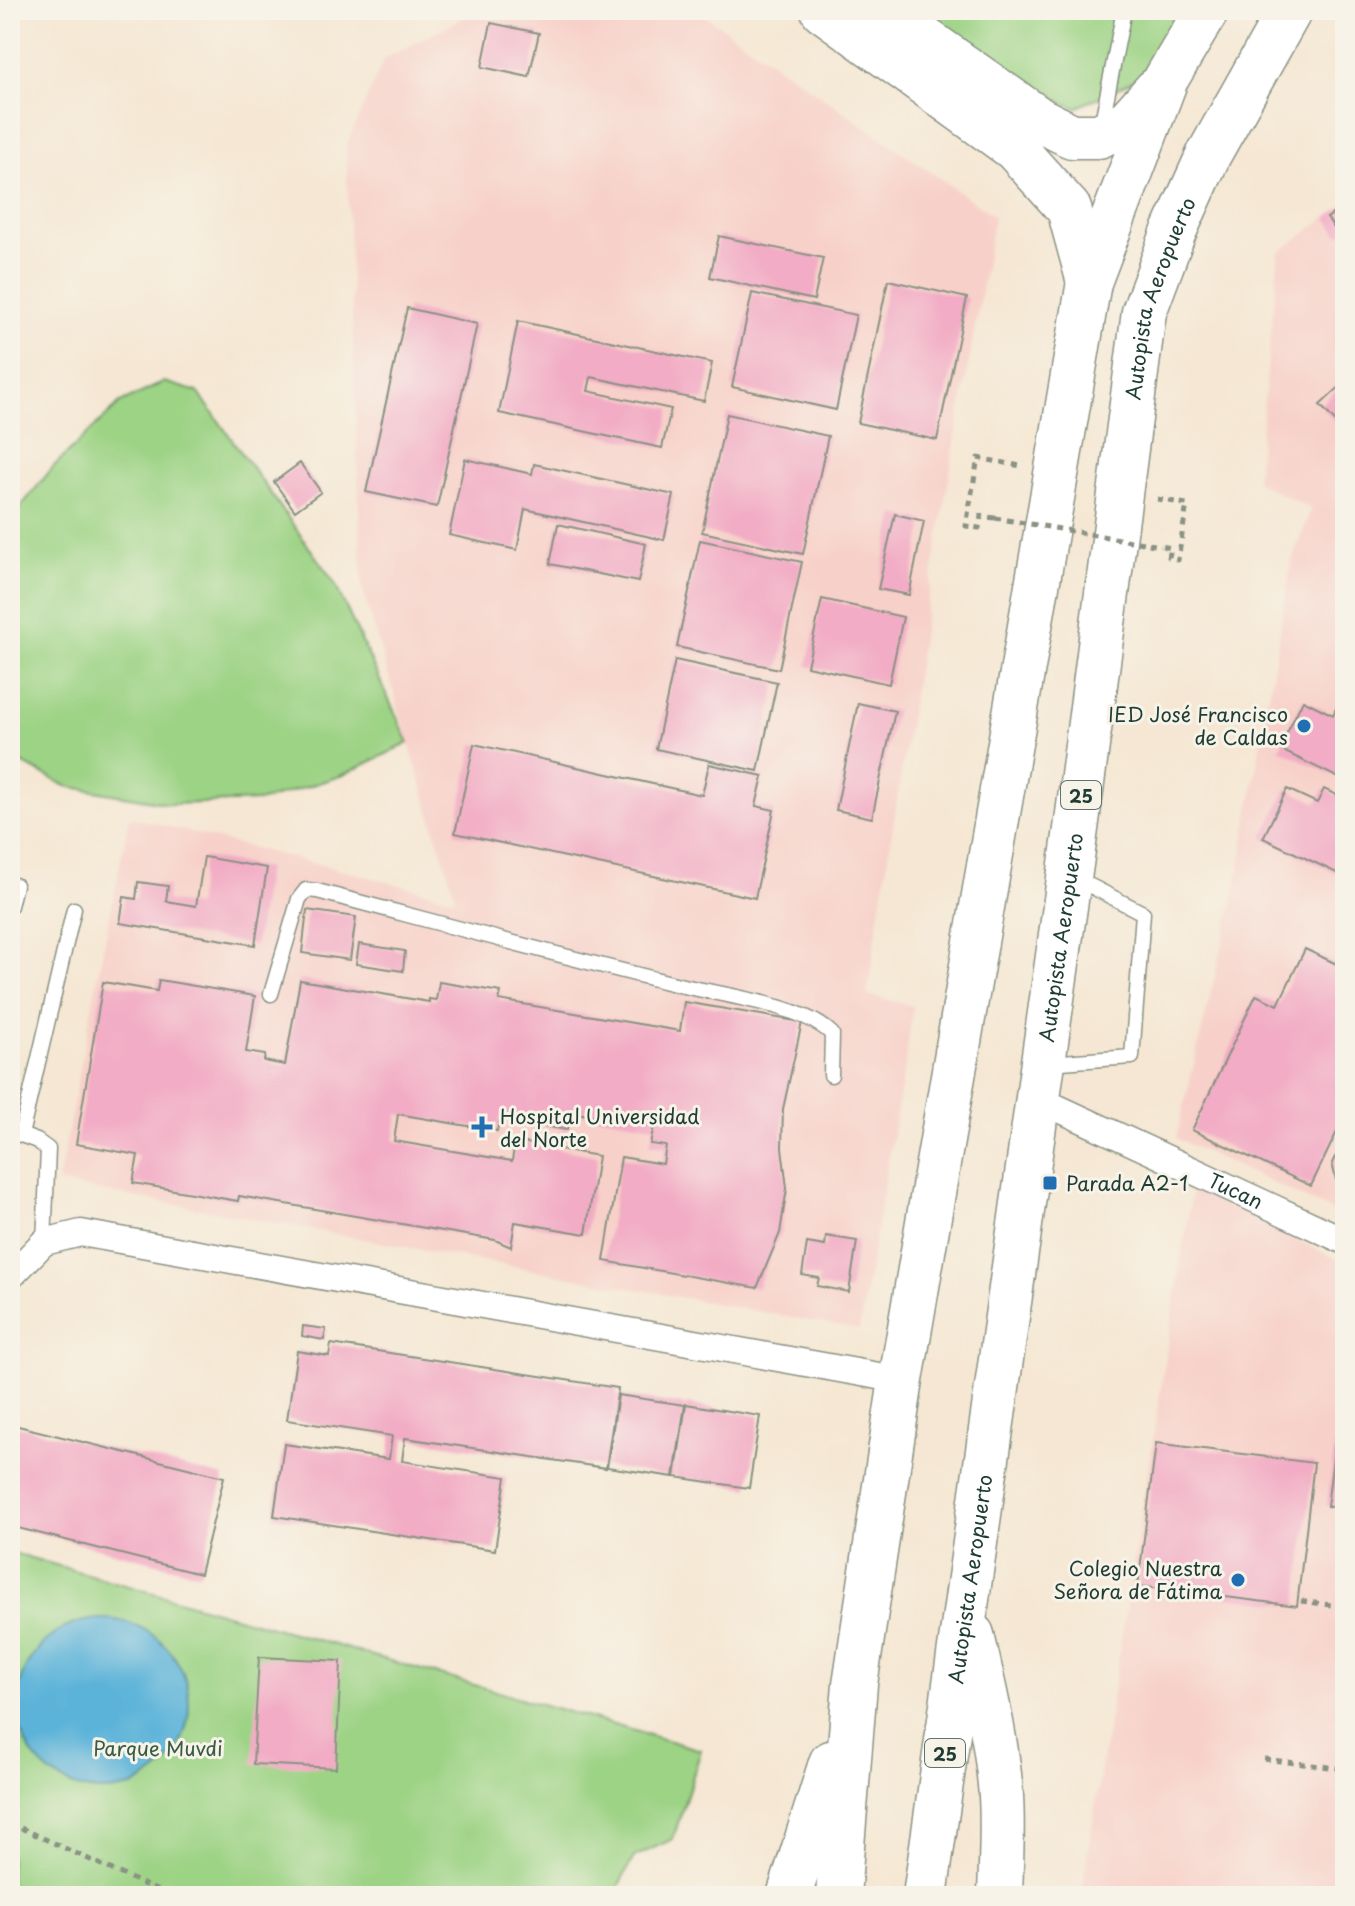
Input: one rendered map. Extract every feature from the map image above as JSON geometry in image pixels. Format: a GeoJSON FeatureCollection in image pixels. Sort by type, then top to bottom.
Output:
{"type":"FeatureCollection","features":[{"type":"Feature","properties":{"kind":"highway"},"geometry":{"type":"LineString","coordinates":[[823,10],[1015,149],[1069,209],[1089,282]]}},
{"type":"Feature","properties":{"kind":"highway"},"geometry":{"type":"LineString","coordinates":[[883,10],[1040,120],[1072,136],[1099,136],[1128,121],[1182,42]]}},
{"type":"Feature","properties":{"kind":"highway","name":"Autopista Aeropuerto"},"geometry":{"type":"LineString","coordinates":[[925,1896],[1144,312],[1173,234],[1209,154],[1290,10]]}},
{"type":"Feature","properties":{"kind":"highway"},"geometry":{"type":"LineString","coordinates":[[838,1896],[855,1684],[901,1380],[1089,282],[1182,42]]}},
{"type":"Feature","properties":{"kind":"highway"},"geometry":{"type":"LineString","coordinates":[[966,1609],[989,1711],[998,1768],[1002,1824],[1000,1896]]}},
{"type":"Feature","properties":{"kind":"highway"},"geometry":{"type":"LineString","coordinates":[[789,1896],[855,1684]]}},
{"type":"Feature","properties":{"kind":"street","name":"Tucan"},"geometry":{"type":"LineString","coordinates":[[1040,1081],[1345,1241]]}},
{"type":"Feature","properties":{"kind":"street"},"geometry":{"type":"LineString","coordinates":[[10,1277],[44,1242],[81,1233],[901,1380]]}},
{"type":"Feature","properties":{"kind":"lane"},"geometry":{"type":"LineString","coordinates":[[1099,136],[1124,10]]}},
{"type":"Feature","properties":{"kind":"lane"},"geometry":{"type":"LineString","coordinates":[[1040,1081],[1132,1057],[1143,913],[1068,875]]}},
{"type":"Feature","properties":{"kind":"lane"},"geometry":{"type":"LineString","coordinates":[[10,906],[15,885]]}},
{"type":"Feature","properties":{"kind":"lane"},"geometry":{"type":"LineString","coordinates":[[271,994],[299,899],[306,890],[317,891],[674,984],[796,1012],[821,1023],[832,1034],[831,1075]]}},
{"type":"Feature","properties":{"kind":"lane"},"geometry":{"type":"LineString","coordinates":[[44,1242],[48,1149],[15,1133],[74,909]]}},
{"type":"Feature","properties":{"kind":"path"},"geometry":{"type":"LineString","coordinates":[[1030,467],[978,458],[966,526],[979,528],[981,516],[995,518],[1171,548],[1169,557],[1178,560],[1187,504],[1151,498]]}},
{"type":"Feature","properties":{"kind":"path"},"geometry":{"type":"LineString","coordinates":[[1301,1601],[1345,1607]]}},
{"type":"Feature","properties":{"kind":"path"},"geometry":{"type":"LineString","coordinates":[[1264,1759],[1345,1769]]}},
{"type":"Feature","properties":{"kind":"path"},"geometry":{"type":"LineString","coordinates":[[10,1823],[169,1896]]}},
{"type":"Feature","properties":{"kind":"shaded area"},"geometry":{"type":"Polygon","coordinates":[[[479,10],[697,10],[994,216],[927,605],[867,995],[913,1006],[859,1330],[58,1183],[129,817],[456,899],[362,588],[346,146],[384,59],[479,10]]]}},
{"type":"Feature","properties":{"kind":"shaded area","name":"IED José Francisco de Caldas"},"geometry":{"type":"Polygon","coordinates":[[[1345,204],[1345,1217],[1176,1138],[1235,893],[1292,560],[1311,509],[1256,481],[1279,252],[1345,204]]]}},
{"type":"Feature","properties":{"kind":"shaded area","name":"Colegio Nuestra Señora de Fátima"},"geometry":{"type":"Polygon","coordinates":[[[1192,1190],[1345,1263],[1345,1896],[1081,1896],[1192,1190]]]}},
{"type":"Feature","properties":{"kind":"green space"},"geometry":{"type":"Polygon","coordinates":[[[924,10],[1185,10],[1141,77],[1076,108],[1037,91],[924,10]]]}},
{"type":"Feature","properties":{"kind":"green space"},"geometry":{"type":"Polygon","coordinates":[[[164,382],[198,392],[334,582],[409,743],[343,775],[262,801],[170,804],[66,786],[10,757],[10,520],[54,466],[120,403],[164,382]]]}},
{"type":"Feature","properties":{"kind":"green space","name":"Parque Muvdi"},"geometry":{"type":"Polygon","coordinates":[[[10,1552],[701,1750],[673,1839],[634,1857],[613,1896],[10,1896],[10,1552]]]}},
{"type":"Feature","properties":{"kind":"water"},"geometry":{"type":"Polygon","coordinates":[[[103,1619],[136,1626],[163,1645],[182,1672],[189,1705],[182,1738],[163,1765],[136,1784],[103,1791],[70,1784],[43,1765],[24,1738],[17,1705],[24,1672],[43,1645],[70,1626],[103,1619]]]}},
{"type":"Feature","properties":{"kind":"building"},"geometry":{"type":"Polygon","coordinates":[[[491,23],[539,33],[529,77],[482,67],[491,23]]]}},
{"type":"Feature","properties":{"kind":"building"},"geometry":{"type":"Polygon","coordinates":[[[1342,207],[1345,231],[1339,235],[1327,218],[1342,207]]]}},
{"type":"Feature","properties":{"kind":"building"},"geometry":{"type":"Polygon","coordinates":[[[719,236],[823,258],[814,300],[710,277],[719,236]]]}},
{"type":"Feature","properties":{"kind":"building"},"geometry":{"type":"Polygon","coordinates":[[[888,280],[967,298],[937,440],[858,423],[888,280]]]}},
{"type":"Feature","properties":{"kind":"building"},"geometry":{"type":"Polygon","coordinates":[[[752,293],[856,315],[836,410],[732,387],[752,293]]]}},
{"type":"Feature","properties":{"kind":"building"},"geometry":{"type":"Polygon","coordinates":[[[407,308],[477,324],[437,507],[366,492],[407,308]]]}},
{"type":"Feature","properties":{"kind":"building"},"geometry":{"type":"Polygon","coordinates":[[[518,321],[712,363],[704,401],[591,377],[588,391],[671,409],[662,448],[499,413],[518,321]]]}},
{"type":"Feature","properties":{"kind":"building"},"geometry":{"type":"Polygon","coordinates":[[[1345,382],[1345,432],[1320,405],[1345,382]]]}},
{"type":"Feature","properties":{"kind":"building"},"geometry":{"type":"Polygon","coordinates":[[[727,414],[828,436],[803,554],[702,532],[727,414]]]}},
{"type":"Feature","properties":{"kind":"building"},"geometry":{"type":"Polygon","coordinates":[[[465,459],[532,474],[534,464],[674,495],[664,540],[525,509],[517,550],[449,535],[465,459]]]}},
{"type":"Feature","properties":{"kind":"building"},"geometry":{"type":"Polygon","coordinates":[[[300,463],[321,492],[295,511],[274,482],[300,463]]]}},
{"type":"Feature","properties":{"kind":"building"},"geometry":{"type":"Polygon","coordinates":[[[895,514],[924,521],[909,595],[878,589],[895,514]]]}},
{"type":"Feature","properties":{"kind":"building"},"geometry":{"type":"Polygon","coordinates":[[[558,524],[646,544],[638,582],[550,564],[558,524]]]}},
{"type":"Feature","properties":{"kind":"building"},"geometry":{"type":"Polygon","coordinates":[[[700,540],[802,562],[779,669],[677,647],[700,540]]]}},
{"type":"Feature","properties":{"kind":"building"},"geometry":{"type":"Polygon","coordinates":[[[822,599],[903,617],[889,684],[807,666],[822,599]]]}},
{"type":"Feature","properties":{"kind":"building"},"geometry":{"type":"Polygon","coordinates":[[[675,660],[777,682],[758,771],[656,749],[675,660]]]}},
{"type":"Feature","properties":{"kind":"building"},"geometry":{"type":"Polygon","coordinates":[[[1303,700],[1333,715],[1340,700],[1345,703],[1345,781],[1279,749],[1303,700]]]}},
{"type":"Feature","properties":{"kind":"building"},"geometry":{"type":"Polygon","coordinates":[[[858,703],[895,711],[872,818],[836,810],[858,703]]]}},
{"type":"Feature","properties":{"kind":"building"},"geometry":{"type":"Polygon","coordinates":[[[474,744],[702,795],[709,764],[763,776],[756,806],[774,810],[755,898],[455,833],[474,744]]]}},
{"type":"Feature","properties":{"kind":"building"},"geometry":{"type":"Polygon","coordinates":[[[1287,789],[1317,803],[1324,789],[1345,799],[1345,877],[1263,838],[1287,789]]]}},
{"type":"Feature","properties":{"kind":"building"},"geometry":{"type":"Polygon","coordinates":[[[204,857],[267,868],[255,945],[120,923],[124,897],[136,899],[138,882],[168,886],[166,901],[196,906],[204,857]]]}},
{"type":"Feature","properties":{"kind":"building"},"geometry":{"type":"Polygon","coordinates":[[[307,910],[356,917],[350,960],[302,953],[307,910]]]}},
{"type":"Feature","properties":{"kind":"building"},"geometry":{"type":"Polygon","coordinates":[[[359,944],[405,951],[403,971],[356,964],[359,944]]]}},
{"type":"Feature","properties":{"kind":"building"},"geometry":{"type":"Polygon","coordinates":[[[1305,949],[1345,968],[1345,1012],[1338,1026],[1345,1030],[1345,1115],[1311,1186],[1192,1130],[1256,995],[1278,1005],[1305,949]]]}},
{"type":"Feature","properties":{"kind":"building"},"geometry":{"type":"Polygon","coordinates":[[[159,980],[255,996],[246,1052],[265,1055],[264,1061],[285,1065],[300,980],[429,1002],[429,999],[436,1000],[439,982],[501,992],[499,1000],[680,1031],[684,1002],[802,1022],[783,1109],[782,1148],[787,1188],[780,1233],[757,1288],[604,1261],[621,1157],[663,1164],[666,1146],[650,1144],[654,1126],[570,1112],[567,1130],[500,1118],[497,1131],[398,1114],[394,1141],[512,1161],[515,1141],[598,1156],[586,1234],[515,1222],[511,1247],[495,1240],[239,1196],[238,1201],[133,1183],[138,1155],[76,1144],[103,982],[157,991],[159,980]]]}},
{"type":"Feature","properties":{"kind":"building"},"geometry":{"type":"Polygon","coordinates":[[[1345,1149],[1345,1186],[1336,1180],[1332,1163],[1345,1149]]]}},
{"type":"Feature","properties":{"kind":"building"},"geometry":{"type":"Polygon","coordinates":[[[826,1236],[857,1241],[849,1292],[817,1286],[819,1278],[802,1275],[807,1243],[825,1246],[826,1236]]]}},
{"type":"Feature","properties":{"kind":"building"},"geometry":{"type":"Polygon","coordinates":[[[303,1326],[326,1329],[324,1340],[302,1336],[303,1326]]]}},
{"type":"Feature","properties":{"kind":"building"},"geometry":{"type":"Polygon","coordinates":[[[331,1344],[618,1388],[606,1468],[405,1438],[402,1461],[506,1477],[495,1550],[274,1516],[284,1444],[389,1459],[392,1436],[287,1420],[297,1351],[329,1356],[331,1344]]]}},
{"type":"Feature","properties":{"kind":"building"},"geometry":{"type":"Polygon","coordinates":[[[618,1395],[685,1405],[674,1477],[607,1467],[618,1395]]]}},
{"type":"Feature","properties":{"kind":"building"},"geometry":{"type":"Polygon","coordinates":[[[686,1404],[760,1416],[749,1488],[675,1477],[686,1404]]]}},
{"type":"Feature","properties":{"kind":"building"},"geometry":{"type":"Polygon","coordinates":[[[10,1424],[224,1477],[200,1574],[10,1526],[10,1424]]]}},
{"type":"Feature","properties":{"kind":"building"},"geometry":{"type":"Polygon","coordinates":[[[1156,1443],[1314,1463],[1297,1606],[1138,1586],[1156,1443]]]}},
{"type":"Feature","properties":{"kind":"building"},"geometry":{"type":"Polygon","coordinates":[[[1335,1443],[1345,1444],[1345,1508],[1327,1506],[1335,1443]]]}},
{"type":"Feature","properties":{"kind":"building"},"geometry":{"type":"Polygon","coordinates":[[[259,1657],[341,1661],[336,1768],[253,1764],[259,1657]]]}},
{"type":"Feature","properties":{"kind":"building"},"geometry":{"type":"Polygon","coordinates":[[[1153,1887],[1167,1889],[1167,1896],[1152,1896],[1153,1887]]]}},
{"type":"Feature","properties":{"kind":"place","name":"IED José Francisco de Caldas"},"geometry":{"type":"Point","coordinates":[1304,726]}},
{"type":"Feature","properties":{"kind":"place","name":"Hospital Universidad del Norte"},"geometry":{"type":"Point","coordinates":[482,1127]}},
{"type":"Feature","properties":{"kind":"place","name":"Parada A2-1"},"geometry":{"type":"Point","coordinates":[1050,1183]}},
{"type":"Feature","properties":{"kind":"place","name":"Colegio Nuestra Señora de Fátima"},"geometry":{"type":"Point","coordinates":[1238,1580]}}]}
